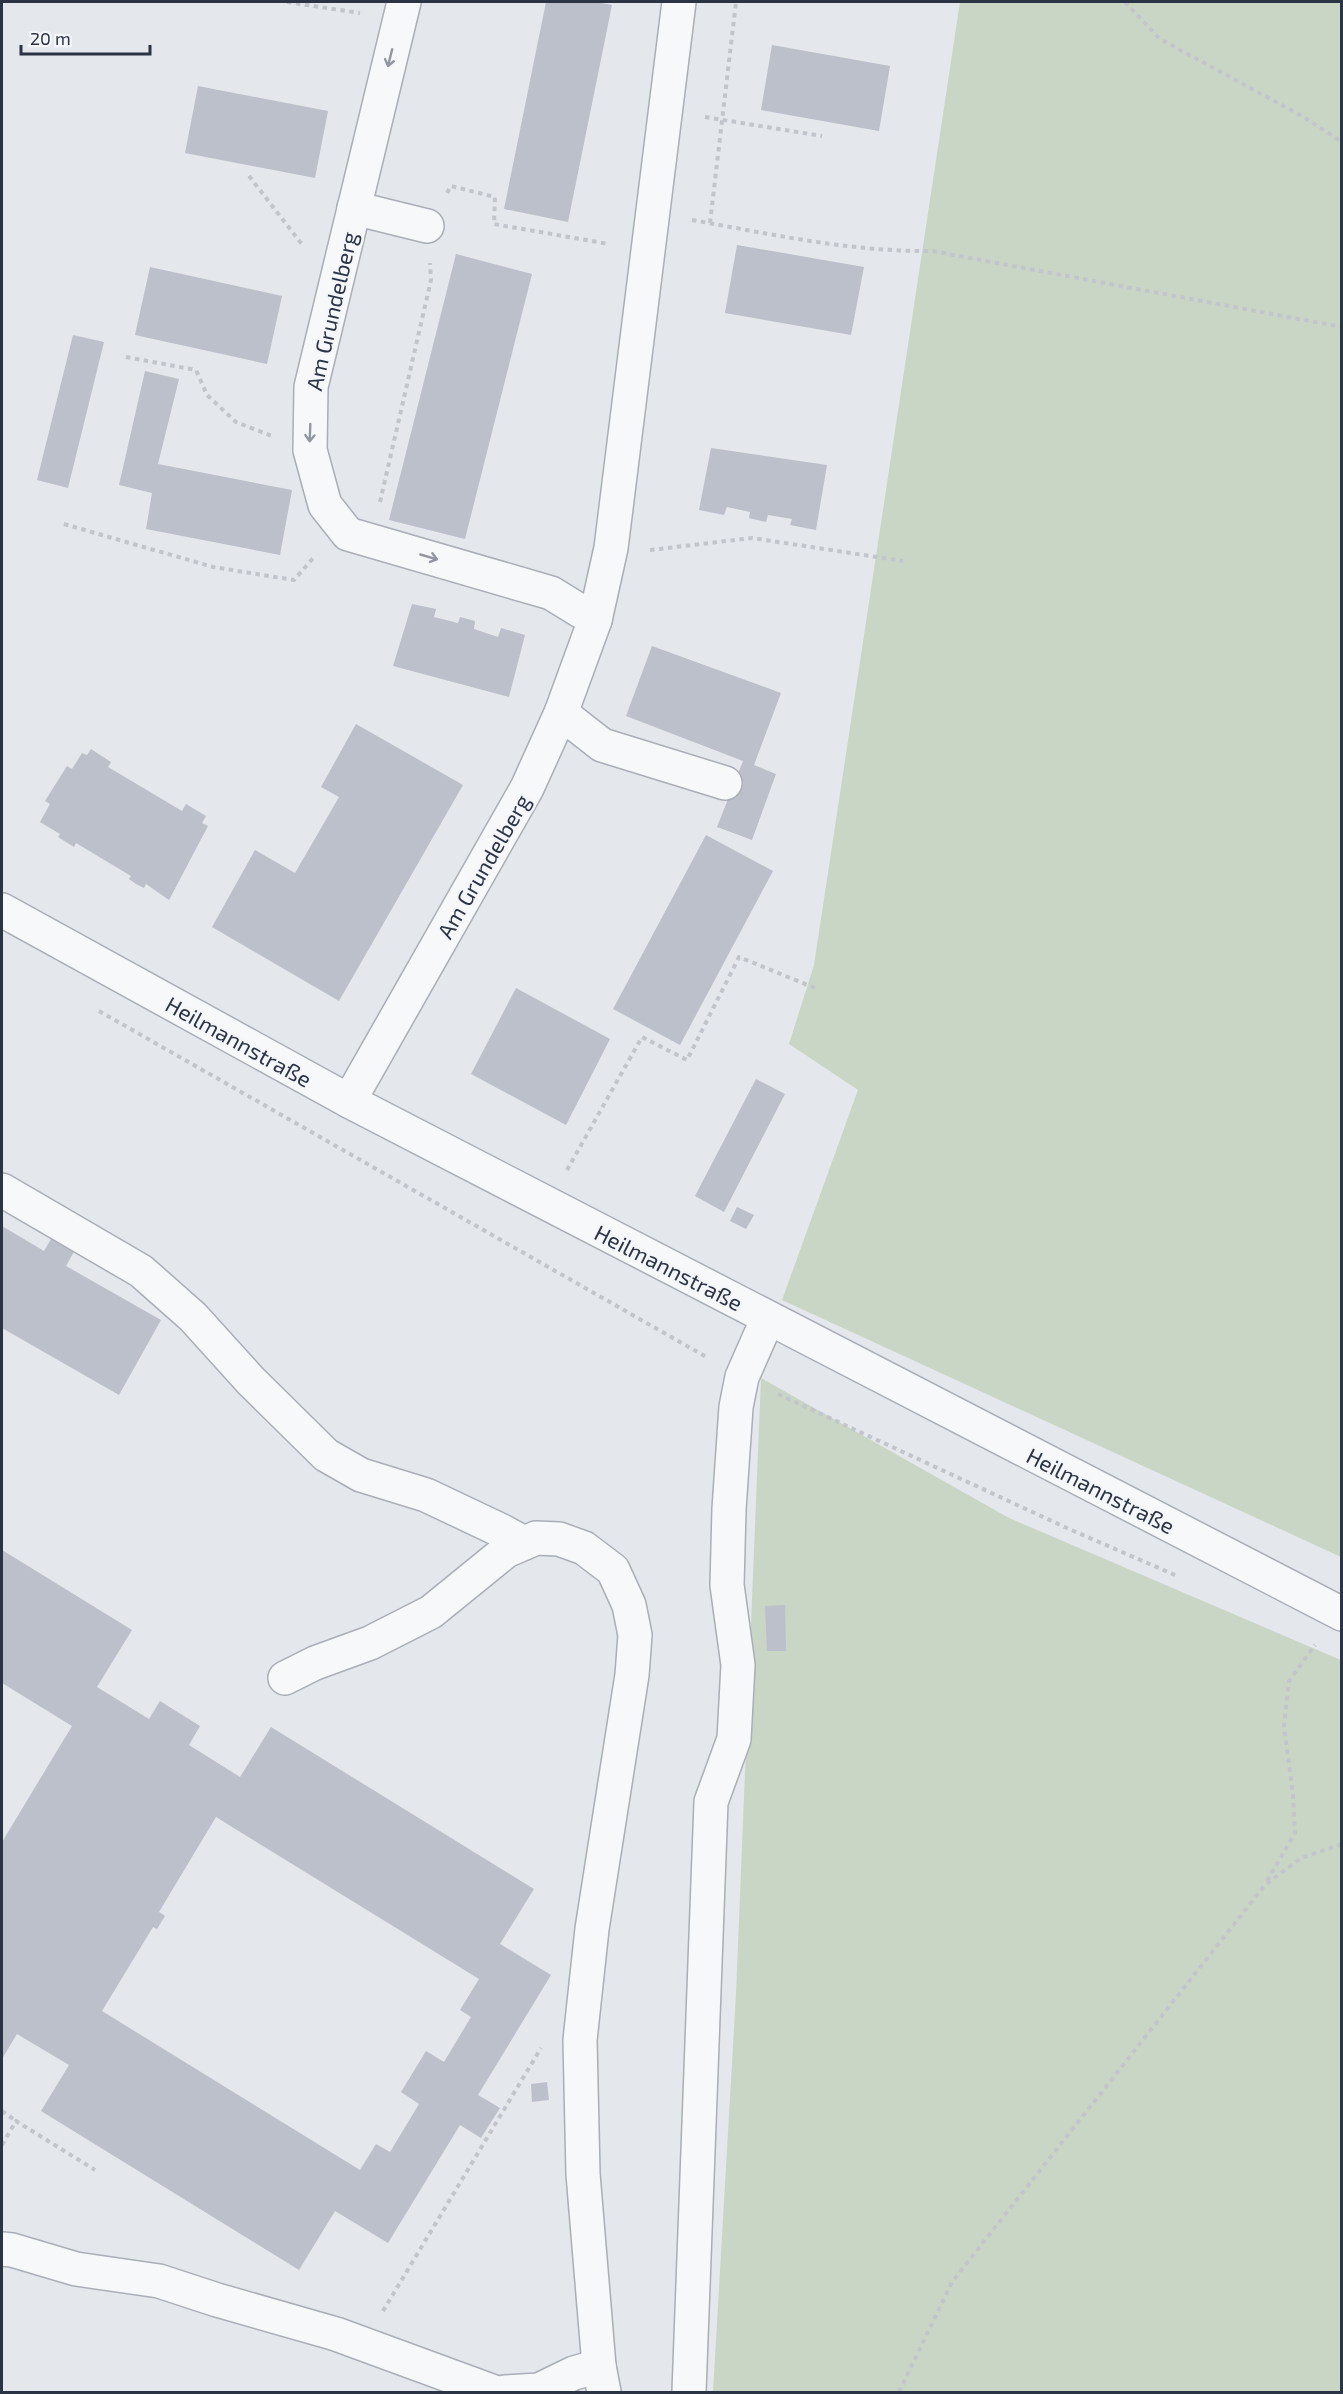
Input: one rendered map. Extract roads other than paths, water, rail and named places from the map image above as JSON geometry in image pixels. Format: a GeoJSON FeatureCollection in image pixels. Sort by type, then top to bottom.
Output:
{"type":"FeatureCollection","features":[{"type":"Feature","properties":{"kind":"street","name":"Am Grundelberg"},"geometry":{"type":"LineString","coordinates":[[349,1101],[527,788],[561,713],[595,620],[610,548],[679,2]]}},
{"type":"Feature","properties":{"kind":"street","name":"Am Grundelberg"},"geometry":{"type":"LineString","coordinates":[[402,11],[311,387],[310,450],[325,505],[360,537],[551,593],[595,620]]}},
{"type":"Feature","properties":{"kind":"street"},"geometry":{"type":"LineString","coordinates":[[354,208],[427,226]]}},
{"type":"Feature","properties":{"kind":"street"},"geometry":{"type":"LineString","coordinates":[[561,713],[602,745],[725,783]]}},
{"type":"Feature","properties":{"kind":"street","name":"Heilmannstraße"},"geometry":{"type":"LineString","coordinates":[[2,910],[349,1101],[1341,1614]]}},
{"type":"Feature","properties":{"kind":"street"},"geometry":{"type":"LineString","coordinates":[[2,1190],[141,1271],[193,1317],[250,1380],[326,1455],[361,1474],[426,1495],[502,1530],[524,1543]]}},
{"type":"Feature","properties":{"kind":"street"},"geometry":{"type":"LineString","coordinates":[[689,2392],[711,1802],[734,1739],[738,1665],[727,1574],[736,1407],[742,1377],[768,1318]]}},
{"type":"Feature","properties":{"kind":"street"},"geometry":{"type":"LineString","coordinates":[[285,1678],[315,1663],[370,1643],[431,1612],[506,1551],[536,1538],[559,1539],[584,1548],[613,1570],[629,1605],[635,1635],[632,1675],[592,1929],[580,2040],[583,2174],[601,2379],[574,2373],[539,2390],[505,2392]]}},
{"type":"Feature","properties":{"kind":"street"},"geometry":{"type":"LineString","coordinates":[[2,2249],[76,2269],[159,2281],[363,2344],[494,2392]]}}]}
